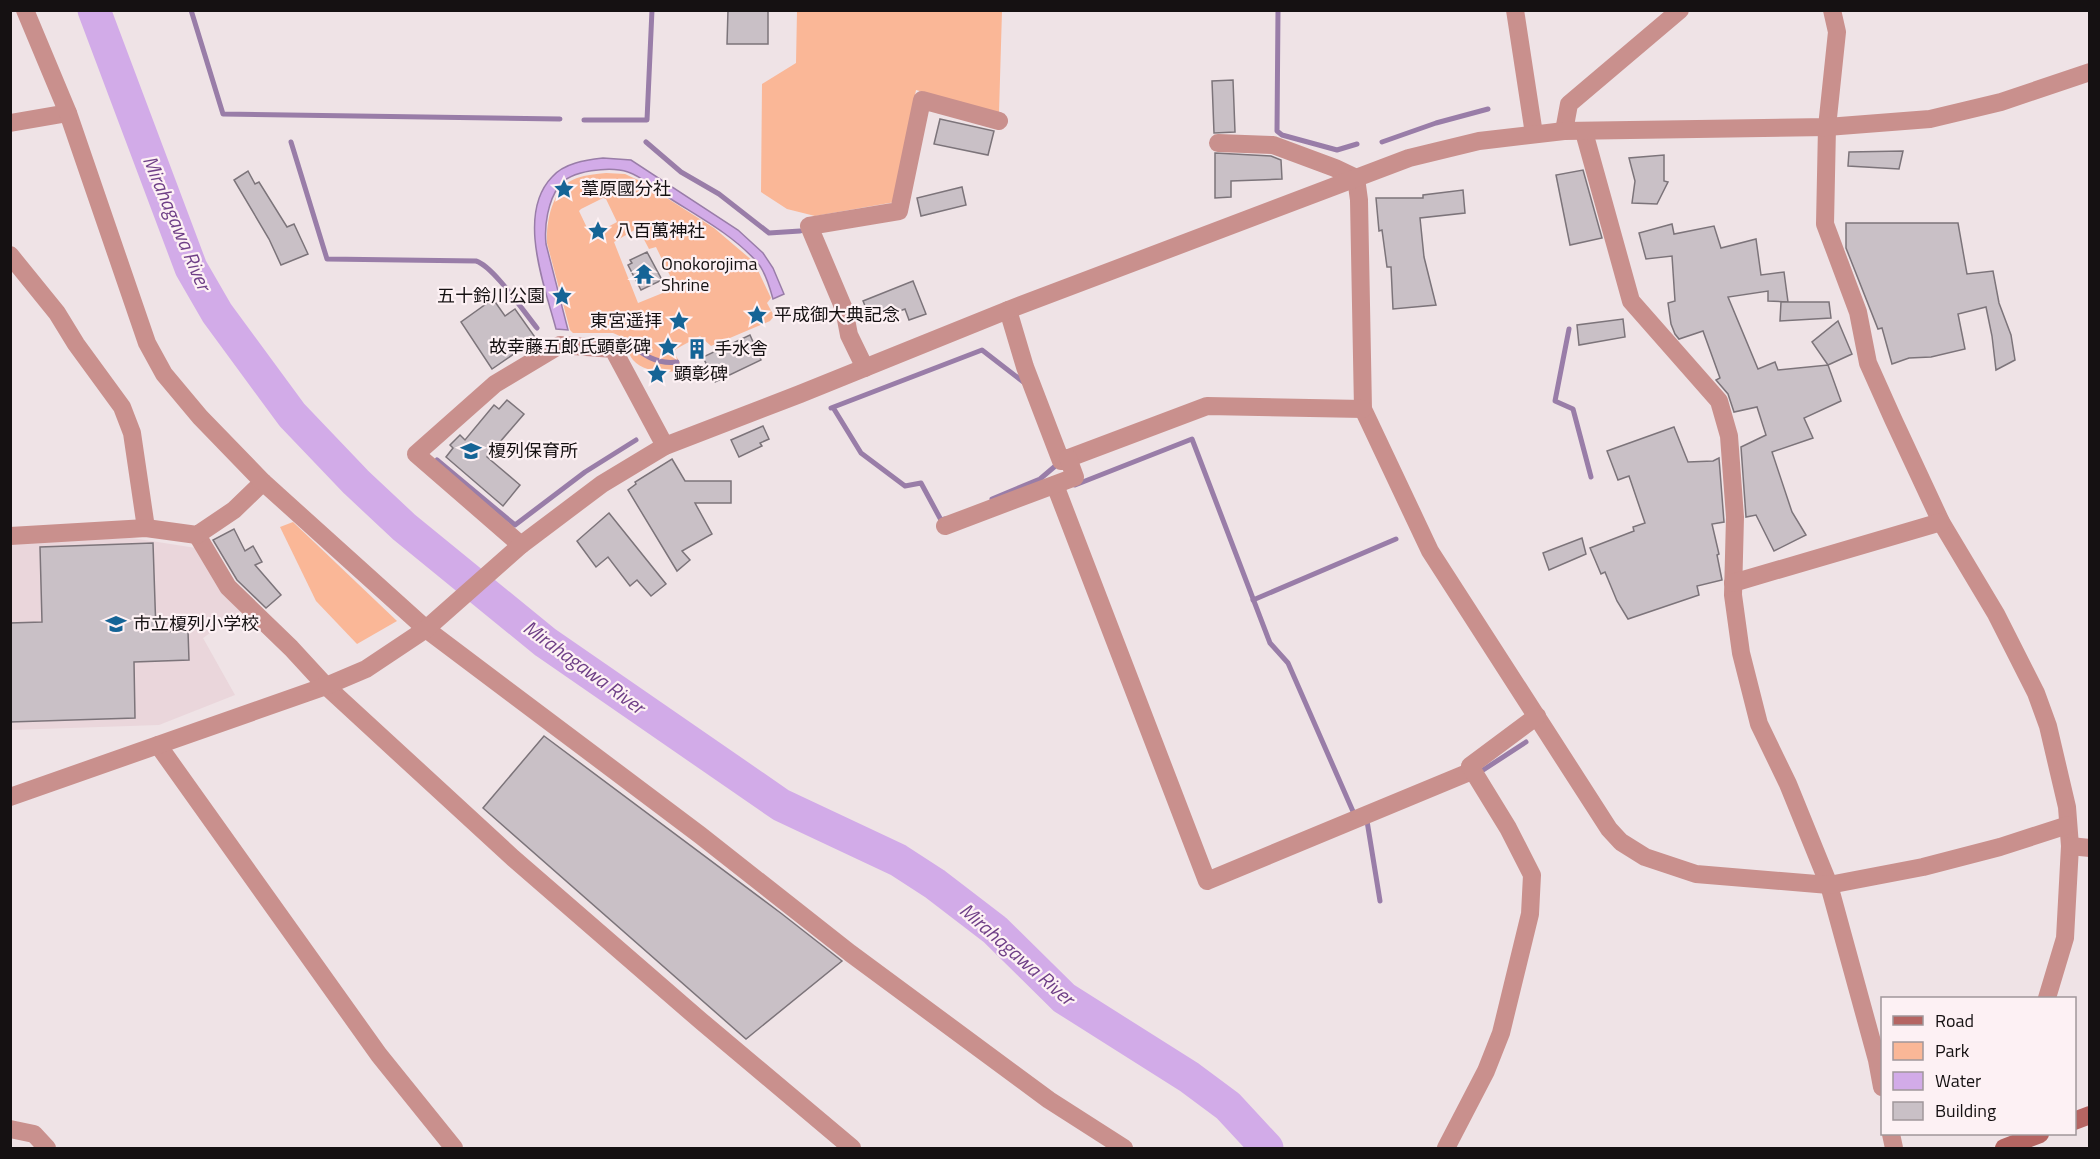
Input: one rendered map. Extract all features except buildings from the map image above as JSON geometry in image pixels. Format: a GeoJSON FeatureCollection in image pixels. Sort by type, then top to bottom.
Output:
{"type":"FeatureCollection","features":[{"type":"Feature","properties":{"kind":"main road"},"geometry":{"type":"LineString","coordinates":[[2010,1142],[2036,1135]]}},
{"type":"Feature","properties":{"kind":"street"},"geometry":{"type":"LineString","coordinates":[[25,10],[68,113],[147,343],[164,374],[200,417],[263,482],[426,629],[700,835],[860,960],[1049,1100],[1124,1149]]}},
{"type":"Feature","properties":{"kind":"street"},"geometry":{"type":"LineString","coordinates":[[1515,10],[1534,134]]}},
{"type":"Feature","properties":{"kind":"street"},"geometry":{"type":"LineString","coordinates":[[1564,131],[1569,104],[1680,10]]}},
{"type":"Feature","properties":{"kind":"street"},"geometry":{"type":"LineString","coordinates":[[1832,10],[1837,32],[1827,126],[1825,224],[1858,312],[1868,363],[1941,522],[1996,614],[2036,693],[2048,726],[2067,807],[2070,846],[2065,938],[2047,997]]}},
{"type":"Feature","properties":{"kind":"street"},"geometry":{"type":"LineString","coordinates":[[10,797],[326,687],[366,669],[426,629],[517,549],[602,484],[665,446],[1008,310],[1409,158],[1479,141],[1564,131],[1827,126],[1930,119],[2001,102],[2090,72]]}},
{"type":"Feature","properties":{"kind":"street"},"geometry":{"type":"LineString","coordinates":[[866,368],[849,335],[844,309],[809,226],[900,210],[922,100],[999,121]]}},
{"type":"Feature","properties":{"kind":"street"},"geometry":{"type":"LineString","coordinates":[[10,123],[68,113]]}},
{"type":"Feature","properties":{"kind":"street"},"geometry":{"type":"LineString","coordinates":[[1584,132],[1631,301],[1719,401],[1729,436],[1735,517],[1733,595],[1741,654],[1759,724],[1788,784],[1829,885],[1877,1060],[1881,1082]]}},
{"type":"Feature","properties":{"kind":"street"},"geometry":{"type":"LineString","coordinates":[[1218,143],[1273,145],[1356,178]]}},
{"type":"Feature","properties":{"kind":"street"},"geometry":{"type":"LineString","coordinates":[[1356,178],[1359,200],[1363,409],[1430,551],[1609,829],[1622,842],[1645,857],[1696,874],[1829,885],[1934,864],[2000,847],[2067,825]]}},
{"type":"Feature","properties":{"kind":"street"},"geometry":{"type":"LineString","coordinates":[[10,255],[57,313],[76,344],[122,407],[132,433],[146,528]]}},
{"type":"Feature","properties":{"kind":"street"},"geometry":{"type":"LineString","coordinates":[[1008,310],[1025,367],[1061,461],[1208,406],[1363,409]]}},
{"type":"Feature","properties":{"kind":"street"},"geometry":{"type":"LineString","coordinates":[[517,549],[416,454],[495,384],[560,345],[614,349],[665,446]]}},
{"type":"Feature","properties":{"kind":"street"},"geometry":{"type":"LineString","coordinates":[[945,526],[1075,477],[1068,458]]}},
{"type":"Feature","properties":{"kind":"street"},"geometry":{"type":"LineString","coordinates":[[10,536],[146,528],[197,536],[234,510],[263,482]]}},
{"type":"Feature","properties":{"kind":"street"},"geometry":{"type":"LineString","coordinates":[[1055,485],[1207,882],[1472,771]]}},
{"type":"Feature","properties":{"kind":"street"},"geometry":{"type":"LineString","coordinates":[[1733,583],[1941,522]]}},
{"type":"Feature","properties":{"kind":"street"},"geometry":{"type":"LineString","coordinates":[[197,536],[228,587],[291,648],[326,687],[513,858],[701,1022],[852,1149]]}},
{"type":"Feature","properties":{"kind":"street"},"geometry":{"type":"LineString","coordinates":[[1446,1149],[1486,1071],[1501,1033],[1530,914],[1532,875],[1508,828],[1470,766],[1537,716]]}},
{"type":"Feature","properties":{"kind":"street"},"geometry":{"type":"LineString","coordinates":[[158,745],[379,1055],[454,1149]]}},
{"type":"Feature","properties":{"kind":"street"},"geometry":{"type":"LineString","coordinates":[[2070,846],[2090,848]]}},
{"type":"Feature","properties":{"kind":"street"},"geometry":{"type":"LineString","coordinates":[[10,1129],[34,1134],[47,1149]]}},
{"type":"Feature","properties":{"kind":"shaded area","name":"市立榎列小学校"},"geometry":{"type":"Polygon","coordinates":[[[132,538],[196,548],[242,610],[203,638],[235,695],[159,725],[11,730],[11,542],[132,538]]]}},
{"type":"Feature","properties":{"kind":"green space"},"geometry":{"type":"Polygon","coordinates":[[[797,11],[1002,11],[999,113],[916,90],[895,202],[815,216],[787,209],[761,192],[762,84],[796,63],[797,11]]]}},
{"type":"Feature","properties":{"kind":"green space"},"geometry":{"type":"Polygon","coordinates":[[[625,174],[640,181],[714,228],[754,262],[771,298],[767,303],[774,316],[770,321],[711,346],[700,336],[676,349],[674,352],[682,367],[680,370],[668,372],[655,371],[638,364],[631,358],[622,337],[613,333],[573,333],[570,330],[547,243],[550,214],[557,196],[569,182],[587,175],[625,174]],[[603,198],[579,211],[590,234],[593,235],[617,222],[606,199],[603,198]],[[638,228],[614,242],[638,303],[675,288],[675,286],[656,247],[649,249],[638,228]]]}},
{"type":"Feature","properties":{"kind":"green space"},"geometry":{"type":"Polygon","coordinates":[[[293,522],[397,621],[357,644],[316,601],[280,527],[293,522]]]}},
{"type":"Feature","properties":{"kind":"water"},"geometry":{"type":"Polygon","coordinates":[[[603,158],[631,160],[738,230],[763,253],[773,268],[784,294],[773,299],[762,270],[747,252],[724,233],[642,179],[621,170],[591,171],[572,176],[559,186],[548,214],[546,244],[568,330],[556,329],[536,251],[536,210],[541,192],[557,172],[576,163],[603,158]]]}},
{"type":"Feature","properties":{"kind":"waterway","name":"Mirahagawa River"},"geometry":{"type":"LineString","coordinates":[[94,10],[191,268],[217,313],[292,415],[356,482],[404,527],[545,642],[781,805],[898,860],[935,884],[995,930],[1064,998],[1189,1077],[1228,1106],[1267,1148]]}},
{"type":"Feature","properties":{"kind":"waterway"},"geometry":{"type":"LineString","coordinates":[[191,10],[223,114],[560,119]]}},
{"type":"Feature","properties":{"kind":"waterway"},"geometry":{"type":"LineString","coordinates":[[584,120],[647,120],[652,10]]}},
{"type":"Feature","properties":{"kind":"waterway"},"geometry":{"type":"LineString","coordinates":[[1278,10],[1277,131],[1282,135],[1337,150],[1357,144]]}},
{"type":"Feature","properties":{"kind":"waterway"},"geometry":{"type":"LineString","coordinates":[[1382,142],[1436,123],[1488,109]]}},
{"type":"Feature","properties":{"kind":"waterway"},"geometry":{"type":"LineString","coordinates":[[291,142],[327,259],[476,261],[491,271],[537,328]]}},
{"type":"Feature","properties":{"kind":"waterway"},"geometry":{"type":"LineString","coordinates":[[646,142],[681,172],[719,194],[769,233],[800,231]]}},
{"type":"Feature","properties":{"kind":"waterway"},"geometry":{"type":"LineString","coordinates":[[1569,329],[1555,401],[1573,409],[1591,477]]}},
{"type":"Feature","properties":{"kind":"waterway"},"geometry":{"type":"LineString","coordinates":[[627,342],[656,360],[677,362]]}},
{"type":"Feature","properties":{"kind":"waterway"},"geometry":{"type":"LineString","coordinates":[[831,408],[982,350],[1026,384]]}},
{"type":"Feature","properties":{"kind":"waterway"},"geometry":{"type":"LineString","coordinates":[[834,409],[861,453],[905,486],[921,483],[941,520],[945,519]]}},
{"type":"Feature","properties":{"kind":"waterway"},"geometry":{"type":"LineString","coordinates":[[1075,485],[1192,439],[1270,643],[1288,663],[1355,816]]}},
{"type":"Feature","properties":{"kind":"waterway"},"geometry":{"type":"LineString","coordinates":[[437,460],[515,525],[585,472],[636,440]]}},
{"type":"Feature","properties":{"kind":"waterway"},"geometry":{"type":"LineString","coordinates":[[992,499],[1040,479],[1060,462]]}},
{"type":"Feature","properties":{"kind":"waterway"},"geometry":{"type":"LineString","coordinates":[[1253,600],[1396,539]]}},
{"type":"Feature","properties":{"kind":"waterway"},"geometry":{"type":"LineString","coordinates":[[1477,774],[1526,742]]}},
{"type":"Feature","properties":{"kind":"waterway"},"geometry":{"type":"LineString","coordinates":[[1367,821],[1380,901]]}},
{"type":"Feature","properties":{"kind":"place","name":"葦原國分社"},"geometry":{"type":"Point","coordinates":[564,189]}},
{"type":"Feature","properties":{"kind":"place","name":"八百萬神社"},"geometry":{"type":"Point","coordinates":[598,231]}},
{"type":"Feature","properties":{"kind":"place","name":"Onokorojima Shrine"},"geometry":{"type":"Point","coordinates":[644,274]}},
{"type":"Feature","properties":{"kind":"place","name":"五十鈴川公園"},"geometry":{"type":"Point","coordinates":[562,296]}},
{"type":"Feature","properties":{"kind":"place","name":"平成御大典記念"},"geometry":{"type":"Point","coordinates":[757,315]}},
{"type":"Feature","properties":{"kind":"place","name":"東宮遥拝"},"geometry":{"type":"Point","coordinates":[679,321]}},
{"type":"Feature","properties":{"kind":"place","name":"故幸藤五郎氏顕彰碑"},"geometry":{"type":"Point","coordinates":[668,347]}},
{"type":"Feature","properties":{"kind":"place","name":"手水舎"},"geometry":{"type":"Point","coordinates":[697,349]}},
{"type":"Feature","properties":{"kind":"place","name":"顕彰碑"},"geometry":{"type":"Point","coordinates":[657,374]}},
{"type":"Feature","properties":{"kind":"place","name":"榎列保育所"},"geometry":{"type":"Point","coordinates":[471,451]}},
{"type":"Feature","properties":{"kind":"place","name":"市立榎列小学校"},"geometry":{"type":"Point","coordinates":[116,624]}}]}
